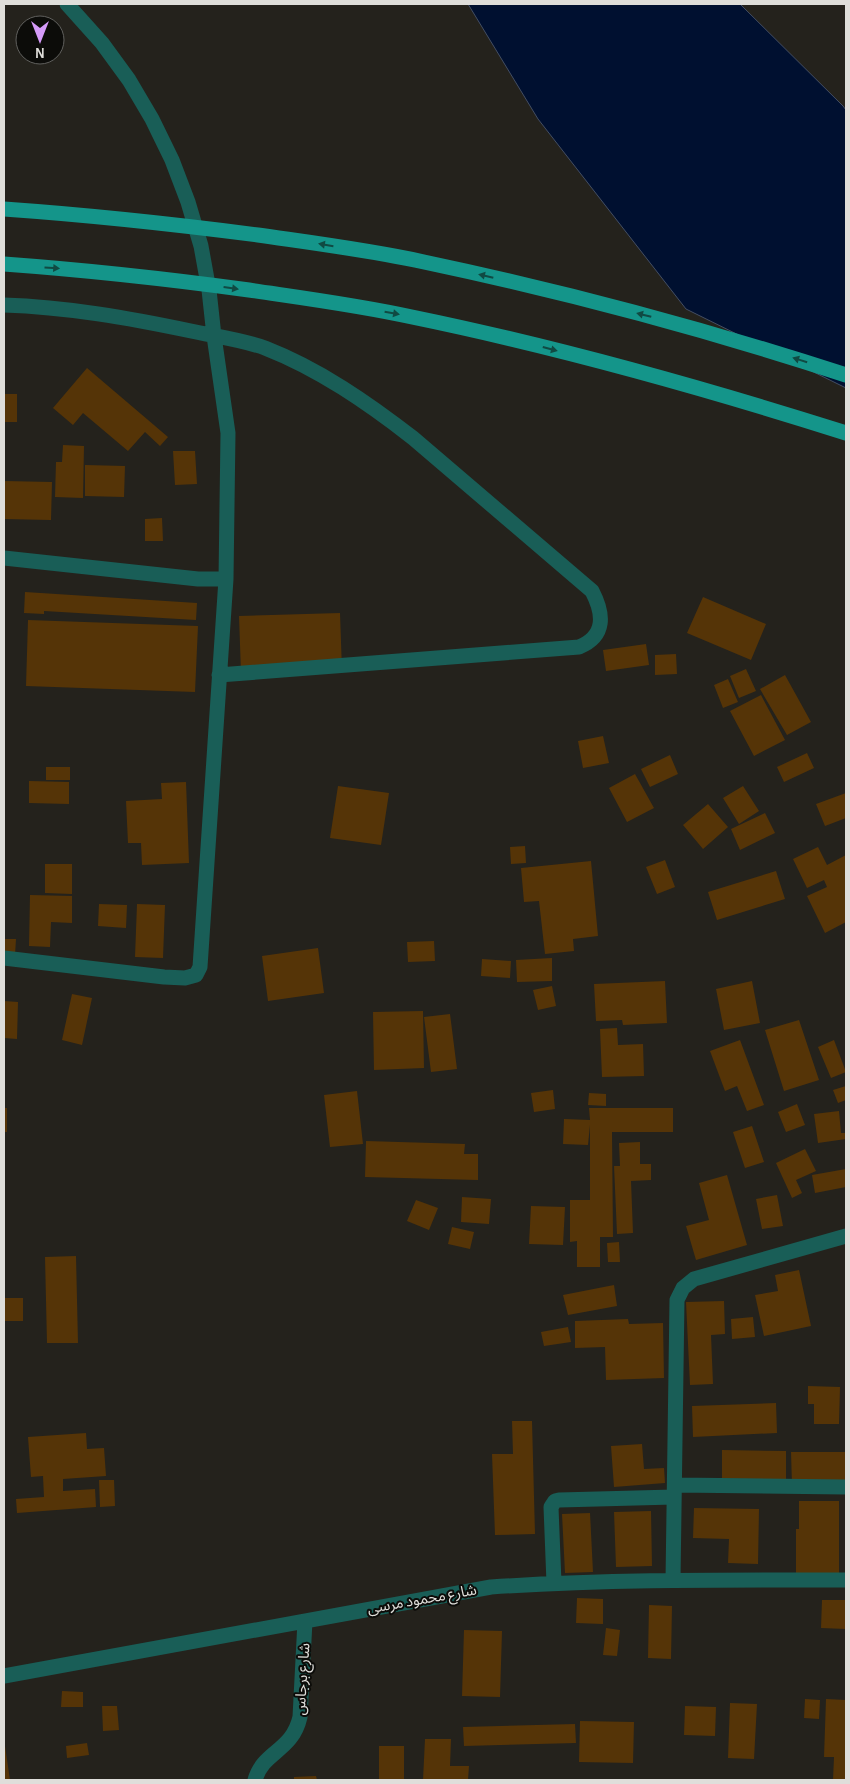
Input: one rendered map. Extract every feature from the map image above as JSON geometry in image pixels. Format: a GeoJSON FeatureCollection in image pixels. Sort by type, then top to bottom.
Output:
{"type":"FeatureCollection","features":[{"type":"Feature","properties":{"kind":"main road"},"geometry":{"type":"LineString","coordinates":[[4,208],[188,226],[305,242],[423,262],[550,291],[675,324],[846,375]]}},
{"type":"Feature","properties":{"kind":"main road"},"geometry":{"type":"LineString","coordinates":[[4,264],[180,281],[296,297],[410,316],[535,345],[658,377],[781,412],[846,433]]}},
{"type":"Feature","properties":{"kind":"street"},"geometry":{"type":"LineString","coordinates":[[4,958],[164,977],[186,978],[196,975],[200,967],[226,579],[228,433],[209,290],[201,246],[188,202],[172,160],[152,119],[129,80],[102,43],[67,4]]}},
{"type":"Feature","properties":{"kind":"street"},"geometry":{"type":"LineString","coordinates":[[4,305],[34,306],[94,313],[214,336],[264,348],[310,370],[354,395],[384,415],[413,438],[592,591],[599,606],[601,620],[599,629],[588,643],[579,647],[219,675]]}},
{"type":"Feature","properties":{"kind":"street"},"geometry":{"type":"LineString","coordinates":[[4,558],[198,579],[226,579]]}},
{"type":"Feature","properties":{"kind":"street"},"geometry":{"type":"LineString","coordinates":[[673,1580],[676,1300],[683,1288],[694,1279],[846,1236]]}},
{"type":"Feature","properties":{"kind":"street"},"geometry":{"type":"LineString","coordinates":[[554,1583],[551,1507],[559,1500],[675,1491],[846,1487]]}},
{"type":"Feature","properties":{"kind":"street","name":"شارع محمود مرسى"},"geometry":{"type":"LineString","coordinates":[[4,1676],[491,1587],[554,1583],[673,1580],[846,1580]]}},
{"type":"Feature","properties":{"kind":"street","name":"شارع برجاس"},"geometry":{"type":"LineString","coordinates":[[254,1780],[260,1768],[292,1738],[298,1728],[305,1621]]}},
{"type":"Feature","properties":{"kind":"water"},"geometry":{"type":"Polygon","coordinates":[[[468,4],[740,4],[843,106],[846,110],[846,388],[686,309],[538,119],[468,4]]]}},
{"type":"Feature","properties":{"kind":"building"},"geometry":{"type":"Polygon","coordinates":[[[87,368],[168,437],[160,446],[145,432],[128,451],[83,413],[73,425],[53,408],[87,368]]]}},
{"type":"Feature","properties":{"kind":"building"},"geometry":{"type":"Polygon","coordinates":[[[4,394],[17,394],[17,422],[4,422],[4,394]]]}},
{"type":"Feature","properties":{"kind":"building"},"geometry":{"type":"Polygon","coordinates":[[[63,445],[84,446],[83,498],[55,497],[56,462],[62,462],[63,445]]]}},
{"type":"Feature","properties":{"kind":"building"},"geometry":{"type":"Polygon","coordinates":[[[173,451],[195,451],[197,484],[175,485],[173,451]]]}},
{"type":"Feature","properties":{"kind":"building"},"geometry":{"type":"Polygon","coordinates":[[[85,465],[125,466],[124,497],[85,496],[85,465]]]}},
{"type":"Feature","properties":{"kind":"building"},"geometry":{"type":"Polygon","coordinates":[[[4,481],[52,482],[51,520],[4,519],[4,481]]]}},
{"type":"Feature","properties":{"kind":"building"},"geometry":{"type":"Polygon","coordinates":[[[162,518],[163,541],[145,541],[145,519],[162,518]]]}},
{"type":"Feature","properties":{"kind":"building"},"geometry":{"type":"Polygon","coordinates":[[[25,592],[197,603],[196,620],[44,611],[44,614],[24,613],[25,592]]]}},
{"type":"Feature","properties":{"kind":"building"},"geometry":{"type":"Polygon","coordinates":[[[703,597],[766,624],[751,660],[687,633],[703,597]]]}},
{"type":"Feature","properties":{"kind":"building"},"geometry":{"type":"Polygon","coordinates":[[[340,613],[342,670],[241,673],[239,616],[340,613]]]}},
{"type":"Feature","properties":{"kind":"building"},"geometry":{"type":"Polygon","coordinates":[[[28,620],[198,626],[195,692],[26,686],[28,620]]]}},
{"type":"Feature","properties":{"kind":"building"},"geometry":{"type":"Polygon","coordinates":[[[646,644],[649,665],[606,671],[603,650],[646,644]]]}},
{"type":"Feature","properties":{"kind":"building"},"geometry":{"type":"Polygon","coordinates":[[[676,654],[677,674],[655,675],[655,655],[676,654]]]}},
{"type":"Feature","properties":{"kind":"building"},"geometry":{"type":"Polygon","coordinates":[[[746,669],[756,691],[739,698],[730,676],[746,669]]]}},
{"type":"Feature","properties":{"kind":"building"},"geometry":{"type":"Polygon","coordinates":[[[785,675],[811,722],[787,735],[760,689],[785,675]]]}},
{"type":"Feature","properties":{"kind":"building"},"geometry":{"type":"Polygon","coordinates":[[[728,679],[738,702],[723,708],[714,685],[728,679]]]}},
{"type":"Feature","properties":{"kind":"building"},"geometry":{"type":"Polygon","coordinates":[[[761,695],[785,740],[754,756],[730,711],[761,695]]]}},
{"type":"Feature","properties":{"kind":"building"},"geometry":{"type":"Polygon","coordinates":[[[603,736],[609,763],[583,768],[578,741],[603,736]]]}},
{"type":"Feature","properties":{"kind":"building"},"geometry":{"type":"Polygon","coordinates":[[[807,753],[814,768],[784,782],[777,767],[807,753]]]}},
{"type":"Feature","properties":{"kind":"building"},"geometry":{"type":"Polygon","coordinates":[[[670,755],[678,774],[650,787],[641,769],[670,755]]]}},
{"type":"Feature","properties":{"kind":"building"},"geometry":{"type":"Polygon","coordinates":[[[46,767],[70,767],[70,780],[46,780],[46,767]]]}},
{"type":"Feature","properties":{"kind":"building"},"geometry":{"type":"Polygon","coordinates":[[[635,774],[654,808],[627,822],[609,788],[635,774]]]}},
{"type":"Feature","properties":{"kind":"building"},"geometry":{"type":"Polygon","coordinates":[[[29,781],[69,782],[69,804],[29,803],[29,781]]]}},
{"type":"Feature","properties":{"kind":"building"},"geometry":{"type":"Polygon","coordinates":[[[186,782],[189,863],[142,865],[141,843],[128,843],[126,801],[162,799],[161,783],[186,782]]]}},
{"type":"Feature","properties":{"kind":"building"},"geometry":{"type":"Polygon","coordinates":[[[338,786],[389,793],[381,845],[330,838],[338,786]]]}},
{"type":"Feature","properties":{"kind":"building"},"geometry":{"type":"Polygon","coordinates":[[[743,786],[759,811],[739,824],[723,798],[743,786]]]}},
{"type":"Feature","properties":{"kind":"building"},"geometry":{"type":"Polygon","coordinates":[[[846,793],[846,818],[825,826],[816,804],[846,793]]]}},
{"type":"Feature","properties":{"kind":"building"},"geometry":{"type":"Polygon","coordinates":[[[708,804],[728,827],[703,849],[683,825],[708,804]]]}},
{"type":"Feature","properties":{"kind":"building"},"geometry":{"type":"Polygon","coordinates":[[[765,813],[775,833],[740,850],[731,829],[765,813]]]}},
{"type":"Feature","properties":{"kind":"building"},"geometry":{"type":"Polygon","coordinates":[[[525,846],[526,863],[511,864],[510,847],[525,846]]]}},
{"type":"Feature","properties":{"kind":"building"},"geometry":{"type":"Polygon","coordinates":[[[818,847],[827,865],[846,855],[846,922],[825,933],[807,896],[827,887],[824,880],[807,888],[793,859],[818,847]]]}},
{"type":"Feature","properties":{"kind":"building"},"geometry":{"type":"Polygon","coordinates":[[[665,860],[675,887],[657,894],[646,867],[665,860]]]}},
{"type":"Feature","properties":{"kind":"building"},"geometry":{"type":"Polygon","coordinates":[[[591,861],[598,936],[573,939],[574,951],[545,954],[539,901],[524,902],[521,868],[591,861]]]}},
{"type":"Feature","properties":{"kind":"building"},"geometry":{"type":"Polygon","coordinates":[[[45,864],[72,864],[72,894],[45,893],[45,864]]]}},
{"type":"Feature","properties":{"kind":"building"},"geometry":{"type":"Polygon","coordinates":[[[776,871],[785,899],[717,920],[708,892],[776,871]]]}},
{"type":"Feature","properties":{"kind":"building"},"geometry":{"type":"Polygon","coordinates":[[[30,895],[72,896],[72,923],[51,922],[50,947],[29,946],[30,895]]]}},
{"type":"Feature","properties":{"kind":"building"},"geometry":{"type":"Polygon","coordinates":[[[99,904],[127,905],[126,928],[98,926],[99,904]]]}},
{"type":"Feature","properties":{"kind":"building"},"geometry":{"type":"Polygon","coordinates":[[[137,904],[165,905],[163,958],[135,957],[137,904]]]}},
{"type":"Feature","properties":{"kind":"building"},"geometry":{"type":"Polygon","coordinates":[[[4,939],[16,939],[15,955],[4,954],[4,939]]]}},
{"type":"Feature","properties":{"kind":"building"},"geometry":{"type":"Polygon","coordinates":[[[434,941],[435,961],[408,962],[407,942],[434,941]]]}},
{"type":"Feature","properties":{"kind":"building"},"geometry":{"type":"Polygon","coordinates":[[[318,948],[324,993],[268,1001],[262,956],[318,948]]]}},
{"type":"Feature","properties":{"kind":"building"},"geometry":{"type":"Polygon","coordinates":[[[552,958],[552,981],[517,982],[516,960],[552,958]]]}},
{"type":"Feature","properties":{"kind":"building"},"geometry":{"type":"Polygon","coordinates":[[[482,959],[511,961],[510,978],[481,976],[482,959]]]}},
{"type":"Feature","properties":{"kind":"building"},"geometry":{"type":"Polygon","coordinates":[[[665,981],[667,1023],[623,1025],[622,1020],[596,1021],[594,984],[665,981]]]}},
{"type":"Feature","properties":{"kind":"building"},"geometry":{"type":"Polygon","coordinates":[[[752,981],[760,1023],[724,1030],[716,989],[752,981]]]}},
{"type":"Feature","properties":{"kind":"building"},"geometry":{"type":"Polygon","coordinates":[[[552,986],[556,1006],[538,1010],[533,990],[552,986]]]}},
{"type":"Feature","properties":{"kind":"building"},"geometry":{"type":"Polygon","coordinates":[[[72,994],[92,998],[82,1045],[62,1040],[72,994]]]}},
{"type":"Feature","properties":{"kind":"building"},"geometry":{"type":"Polygon","coordinates":[[[4,1001],[18,1002],[17,1039],[4,1038],[4,1001]]]}},
{"type":"Feature","properties":{"kind":"building"},"geometry":{"type":"Polygon","coordinates":[[[423,1011],[424,1068],[374,1070],[373,1012],[423,1011]]]}},
{"type":"Feature","properties":{"kind":"building"},"geometry":{"type":"Polygon","coordinates":[[[450,1014],[457,1069],[431,1072],[424,1017],[450,1014]]]}},
{"type":"Feature","properties":{"kind":"building"},"geometry":{"type":"Polygon","coordinates":[[[799,1020],[819,1080],[784,1091],[765,1030],[799,1020]]]}},
{"type":"Feature","properties":{"kind":"building"},"geometry":{"type":"Polygon","coordinates":[[[617,1028],[618,1045],[643,1044],[644,1076],[602,1077],[600,1029],[617,1028]]]}},
{"type":"Feature","properties":{"kind":"building"},"geometry":{"type":"Polygon","coordinates":[[[740,1040],[764,1105],[747,1111],[737,1086],[725,1091],[710,1051],[740,1040]]]}},
{"type":"Feature","properties":{"kind":"building"},"geometry":{"type":"Polygon","coordinates":[[[834,1040],[846,1072],[831,1078],[818,1047],[834,1040]]]}},
{"type":"Feature","properties":{"kind":"building"},"geometry":{"type":"Polygon","coordinates":[[[846,1086],[846,1100],[838,1103],[833,1090],[846,1086]]]}},
{"type":"Feature","properties":{"kind":"building"},"geometry":{"type":"Polygon","coordinates":[[[553,1090],[555,1109],[534,1112],[531,1093],[553,1090]]]}},
{"type":"Feature","properties":{"kind":"building"},"geometry":{"type":"Polygon","coordinates":[[[357,1091],[363,1144],[330,1147],[324,1095],[357,1091]]]}},
{"type":"Feature","properties":{"kind":"building"},"geometry":{"type":"Polygon","coordinates":[[[589,1093],[606,1094],[606,1106],[588,1105],[589,1093]]]}},
{"type":"Feature","properties":{"kind":"building"},"geometry":{"type":"Polygon","coordinates":[[[797,1104],[805,1125],[786,1132],[778,1112],[797,1104]]]}},
{"type":"Feature","properties":{"kind":"building"},"geometry":{"type":"Polygon","coordinates":[[[4,1108],[7,1108],[7,1132],[4,1132],[4,1108]]]}},
{"type":"Feature","properties":{"kind":"building"},"geometry":{"type":"Polygon","coordinates":[[[589,1108],[673,1108],[673,1132],[612,1132],[613,1237],[600,1237],[600,1267],[577,1267],[577,1241],[570,1242],[570,1200],[590,1200],[590,1125],[588,1145],[563,1144],[564,1119],[590,1120],[589,1108]]]}},
{"type":"Feature","properties":{"kind":"building"},"geometry":{"type":"Polygon","coordinates":[[[839,1111],[841,1133],[846,1133],[846,1139],[818,1143],[814,1114],[839,1111]]]}},
{"type":"Feature","properties":{"kind":"building"},"geometry":{"type":"Polygon","coordinates":[[[752,1126],[764,1162],[745,1168],[733,1132],[752,1126]]]}},
{"type":"Feature","properties":{"kind":"building"},"geometry":{"type":"Polygon","coordinates":[[[366,1141],[465,1144],[464,1154],[478,1154],[478,1180],[365,1177],[366,1141]]]}},
{"type":"Feature","properties":{"kind":"building"},"geometry":{"type":"Polygon","coordinates":[[[640,1142],[640,1164],[651,1164],[651,1180],[631,1181],[633,1233],[617,1234],[614,1166],[620,1166],[619,1143],[640,1142]]]}},
{"type":"Feature","properties":{"kind":"building"},"geometry":{"type":"Polygon","coordinates":[[[805,1149],[816,1171],[796,1180],[802,1193],[792,1198],[776,1163],[805,1149]]]}},
{"type":"Feature","properties":{"kind":"building"},"geometry":{"type":"Polygon","coordinates":[[[846,1169],[846,1187],[815,1193],[812,1175],[846,1169]]]}},
{"type":"Feature","properties":{"kind":"building"},"geometry":{"type":"Polygon","coordinates":[[[727,1175],[747,1245],[696,1260],[686,1226],[709,1220],[699,1183],[727,1175]]]}},
{"type":"Feature","properties":{"kind":"building"},"geometry":{"type":"Polygon","coordinates":[[[777,1195],[783,1226],[762,1229],[756,1199],[777,1195]]]}},
{"type":"Feature","properties":{"kind":"building"},"geometry":{"type":"Polygon","coordinates":[[[462,1197],[491,1199],[489,1224],[461,1222],[462,1197]]]}},
{"type":"Feature","properties":{"kind":"building"},"geometry":{"type":"Polygon","coordinates":[[[416,1200],[438,1208],[429,1230],[407,1221],[416,1200]]]}},
{"type":"Feature","properties":{"kind":"building"},"geometry":{"type":"Polygon","coordinates":[[[531,1206],[565,1207],[563,1245],[529,1244],[531,1206]]]}},
{"type":"Feature","properties":{"kind":"building"},"geometry":{"type":"Polygon","coordinates":[[[452,1227],[474,1232],[470,1249],[448,1244],[452,1227]]]}},
{"type":"Feature","properties":{"kind":"building"},"geometry":{"type":"Polygon","coordinates":[[[619,1242],[620,1262],[608,1262],[607,1243],[619,1242]]]}},
{"type":"Feature","properties":{"kind":"building"},"geometry":{"type":"Polygon","coordinates":[[[76,1256],[78,1343],[47,1343],[45,1257],[76,1256]]]}},
{"type":"Feature","properties":{"kind":"building"},"geometry":{"type":"Polygon","coordinates":[[[799,1270],[811,1326],[764,1336],[755,1295],[778,1291],[775,1275],[799,1270]]]}},
{"type":"Feature","properties":{"kind":"building"},"geometry":{"type":"Polygon","coordinates":[[[614,1285],[617,1306],[568,1315],[563,1295],[614,1285]]]}},
{"type":"Feature","properties":{"kind":"building"},"geometry":{"type":"Polygon","coordinates":[[[4,1298],[23,1298],[23,1321],[4,1321],[4,1298]]]}},
{"type":"Feature","properties":{"kind":"building"},"geometry":{"type":"Polygon","coordinates":[[[724,1301],[725,1334],[711,1335],[713,1384],[690,1385],[686,1302],[724,1301]]]}},
{"type":"Feature","properties":{"kind":"building"},"geometry":{"type":"Polygon","coordinates":[[[753,1317],[755,1337],[732,1339],[731,1319],[753,1317]]]}},
{"type":"Feature","properties":{"kind":"building"},"geometry":{"type":"Polygon","coordinates":[[[628,1319],[629,1324],[663,1323],[664,1378],[606,1380],[605,1347],[575,1348],[575,1321],[628,1319]]]}},
{"type":"Feature","properties":{"kind":"building"},"geometry":{"type":"Polygon","coordinates":[[[568,1327],[571,1342],[544,1346],[541,1332],[568,1327]]]}},
{"type":"Feature","properties":{"kind":"building"},"geometry":{"type":"Polygon","coordinates":[[[808,1386],[840,1387],[839,1424],[814,1424],[814,1404],[808,1404],[808,1386]]]}},
{"type":"Feature","properties":{"kind":"building"},"geometry":{"type":"Polygon","coordinates":[[[776,1403],[777,1433],[693,1437],[692,1406],[776,1403]]]}},
{"type":"Feature","properties":{"kind":"building"},"geometry":{"type":"Polygon","coordinates":[[[512,1421],[532,1421],[535,1534],[495,1535],[492,1454],[513,1454],[512,1421]]]}},
{"type":"Feature","properties":{"kind":"building"},"geometry":{"type":"Polygon","coordinates":[[[86,1433],[87,1449],[104,1448],[106,1476],[63,1479],[63,1491],[95,1489],[96,1507],[17,1513],[16,1499],[44,1497],[43,1476],[31,1477],[28,1437],[86,1433]]]}},
{"type":"Feature","properties":{"kind":"building"},"geometry":{"type":"Polygon","coordinates":[[[642,1444],[644,1469],[664,1468],[665,1483],[614,1487],[611,1446],[642,1444]]]}},
{"type":"Feature","properties":{"kind":"building"},"geometry":{"type":"Polygon","coordinates":[[[722,1450],[786,1451],[786,1486],[722,1485],[722,1450]]]}},
{"type":"Feature","properties":{"kind":"building"},"geometry":{"type":"Polygon","coordinates":[[[791,1452],[846,1452],[846,1484],[792,1485],[791,1452]]]}},
{"type":"Feature","properties":{"kind":"building"},"geometry":{"type":"Polygon","coordinates":[[[99,1480],[114,1480],[115,1506],[100,1507],[99,1480]]]}},
{"type":"Feature","properties":{"kind":"building"},"geometry":{"type":"Polygon","coordinates":[[[799,1501],[839,1501],[839,1575],[796,1574],[796,1529],[799,1529],[799,1501]]]}},
{"type":"Feature","properties":{"kind":"building"},"geometry":{"type":"Polygon","coordinates":[[[694,1508],[759,1509],[758,1564],[728,1563],[729,1539],[693,1538],[694,1508]]]}},
{"type":"Feature","properties":{"kind":"building"},"geometry":{"type":"Polygon","coordinates":[[[651,1511],[652,1566],[616,1567],[614,1512],[651,1511]]]}},
{"type":"Feature","properties":{"kind":"building"},"geometry":{"type":"Polygon","coordinates":[[[590,1513],[593,1572],[565,1573],[562,1514],[590,1513]]]}},
{"type":"Feature","properties":{"kind":"building"},"geometry":{"type":"Polygon","coordinates":[[[577,1598],[603,1599],[603,1624],[576,1623],[577,1598]]]}},
{"type":"Feature","properties":{"kind":"building"},"geometry":{"type":"Polygon","coordinates":[[[822,1600],[846,1600],[846,1629],[821,1628],[822,1600]]]}},
{"type":"Feature","properties":{"kind":"building"},"geometry":{"type":"Polygon","coordinates":[[[649,1605],[672,1606],[671,1659],[648,1658],[649,1605]]]}},
{"type":"Feature","properties":{"kind":"building"},"geometry":{"type":"Polygon","coordinates":[[[606,1628],[620,1630],[617,1656],[603,1655],[606,1628]]]}},
{"type":"Feature","properties":{"kind":"building"},"geometry":{"type":"Polygon","coordinates":[[[464,1630],[502,1631],[500,1697],[462,1696],[464,1630]]]}},
{"type":"Feature","properties":{"kind":"building"},"geometry":{"type":"Polygon","coordinates":[[[62,1691],[83,1692],[83,1707],[61,1707],[62,1691]]]}},
{"type":"Feature","properties":{"kind":"building"},"geometry":{"type":"Polygon","coordinates":[[[805,1699],[820,1700],[819,1719],[804,1718],[805,1699]]]}},
{"type":"Feature","properties":{"kind":"building"},"geometry":{"type":"Polygon","coordinates":[[[826,1699],[846,1700],[846,1780],[833,1780],[834,1757],[824,1757],[826,1699]]]}},
{"type":"Feature","properties":{"kind":"building"},"geometry":{"type":"Polygon","coordinates":[[[730,1703],[757,1704],[754,1759],[728,1758],[730,1703]]]}},
{"type":"Feature","properties":{"kind":"building"},"geometry":{"type":"Polygon","coordinates":[[[102,1706],[117,1706],[119,1730],[103,1731],[102,1706]]]}},
{"type":"Feature","properties":{"kind":"building"},"geometry":{"type":"Polygon","coordinates":[[[685,1706],[716,1707],[715,1736],[684,1735],[685,1706]]]}},
{"type":"Feature","properties":{"kind":"building"},"geometry":{"type":"Polygon","coordinates":[[[580,1721],[634,1722],[633,1763],[579,1762],[580,1721]]]}},
{"type":"Feature","properties":{"kind":"building"},"geometry":{"type":"Polygon","coordinates":[[[575,1724],[576,1743],[464,1746],[463,1727],[575,1724]]]}},
{"type":"Feature","properties":{"kind":"building"},"geometry":{"type":"Polygon","coordinates":[[[425,1739],[451,1739],[450,1766],[469,1766],[468,1780],[423,1780],[425,1739]]]}},
{"type":"Feature","properties":{"kind":"building"},"geometry":{"type":"Polygon","coordinates":[[[87,1743],[89,1755],[67,1758],[66,1746],[87,1743]]]}},
{"type":"Feature","properties":{"kind":"building"},"geometry":{"type":"Polygon","coordinates":[[[5,1746],[10,1780],[4,1780],[5,1746]]]}},
{"type":"Feature","properties":{"kind":"building"},"geometry":{"type":"Polygon","coordinates":[[[379,1746],[404,1746],[404,1780],[379,1780],[379,1746]]]}},
{"type":"Feature","properties":{"kind":"building"},"geometry":{"type":"Polygon","coordinates":[[[316,1776],[317,1780],[294,1780],[294,1777],[316,1776]]]}}]}
